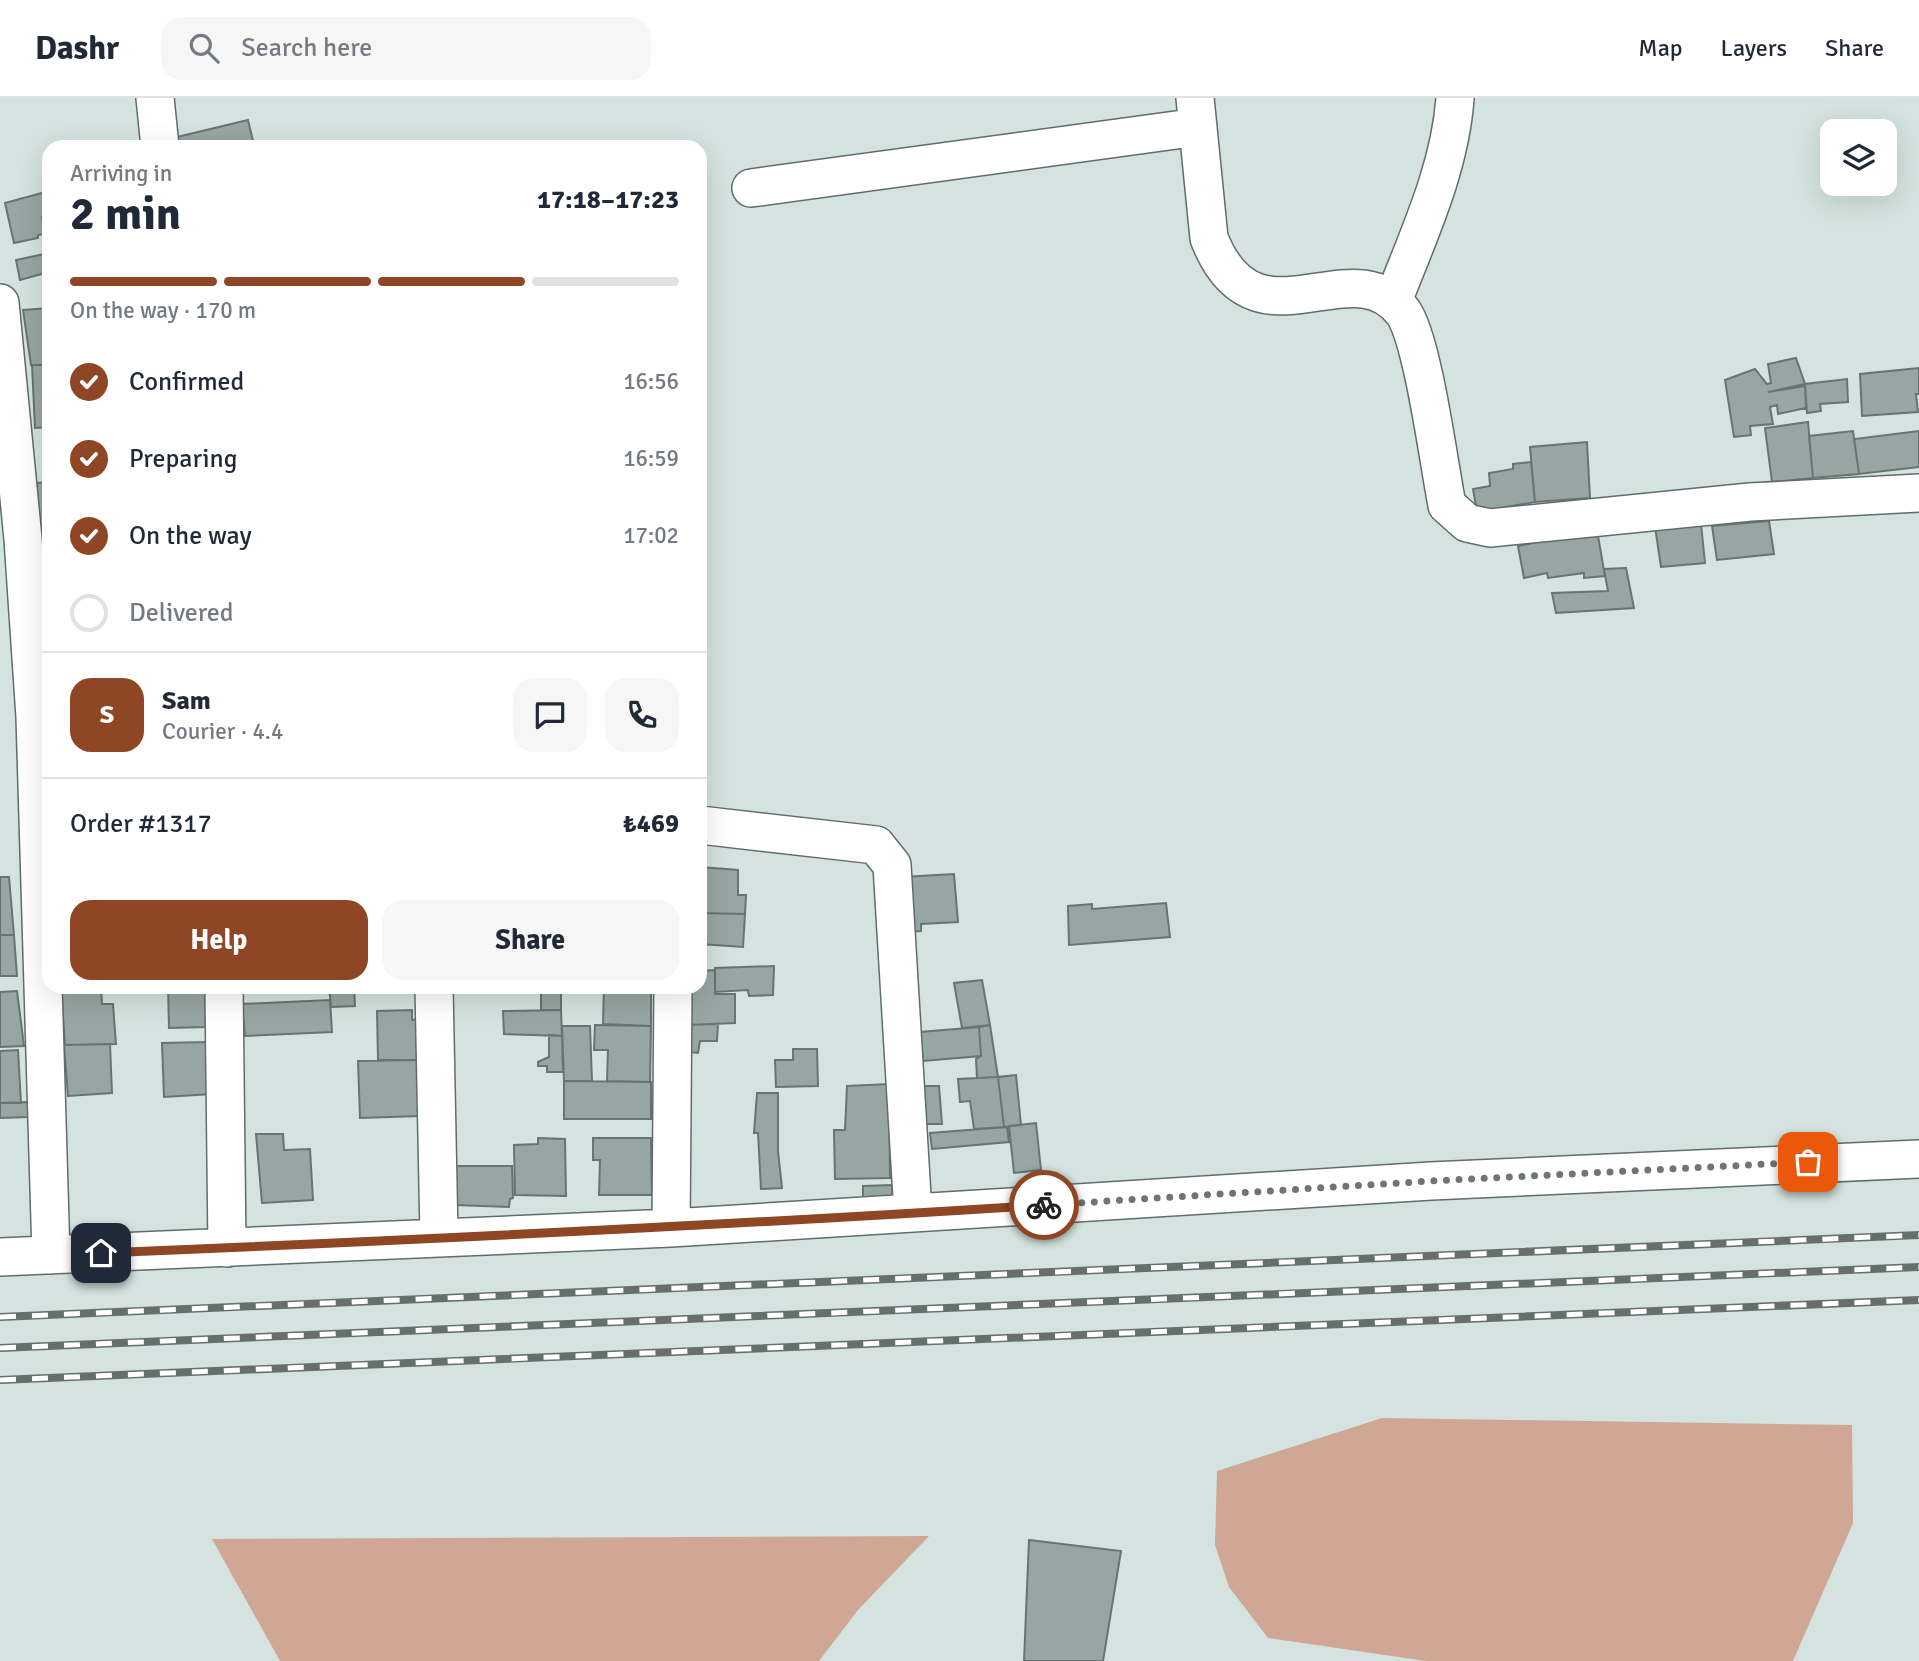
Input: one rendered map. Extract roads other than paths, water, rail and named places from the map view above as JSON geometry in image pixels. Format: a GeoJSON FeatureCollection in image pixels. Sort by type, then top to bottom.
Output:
{"type":"FeatureCollection","features":[{"type":"Feature","properties":{"kind":"street"},"geometry":{"type":"LineString","coordinates":[[155,98],[159,140]]}},
{"type":"Feature","properties":{"kind":"street"},"geometry":{"type":"LineString","coordinates":[[1392,302],[1438,181],[1450,135],[1455,98]]}},
{"type":"Feature","properties":{"kind":"street"},"geometry":{"type":"LineString","coordinates":[[751,188],[1197,113],[1209,238],[1226,271],[1240,283],[1268,296],[1283,298],[1354,287],[1381,294],[1403,313],[1415,342],[1447,505],[1455,515],[1478,527],[1750,502],[1919,494]]}},
{"type":"Feature","properties":{"kind":"street"},"geometry":{"type":"LineString","coordinates":[[0,303],[23,539],[35,717],[42,952]]}},
{"type":"Feature","properties":{"kind":"street"},"geometry":{"type":"LineString","coordinates":[[707,826],[876,845],[892,864],[913,1213]]}},
{"type":"Feature","properties":{"kind":"street"},"geometry":{"type":"LineString","coordinates":[[43,994],[51,1255]]}},
{"type":"Feature","properties":{"kind":"street"},"geometry":{"type":"LineString","coordinates":[[225,994],[227,1248]]}},
{"type":"Feature","properties":{"kind":"street"},"geometry":{"type":"LineString","coordinates":[[434,994],[439,1236]]}},
{"type":"Feature","properties":{"kind":"street"},"geometry":{"type":"LineString","coordinates":[[671,1228],[673,994]]}},
{"type":"Feature","properties":{"kind":"street"},"geometry":{"type":"LineString","coordinates":[[0,1257],[671,1228],[1431,1181],[1919,1159]]}},
{"type":"Feature","properties":{"kind":"railway"},"geometry":{"type":"LineString","coordinates":[[0,1317],[1919,1235]]}},
{"type":"Feature","properties":{"kind":"railway"},"geometry":{"type":"LineString","coordinates":[[0,1348],[1919,1267]]}},
{"type":"Feature","properties":{"kind":"railway"},"geometry":{"type":"LineString","coordinates":[[0,1380],[1919,1300]]}}]}
